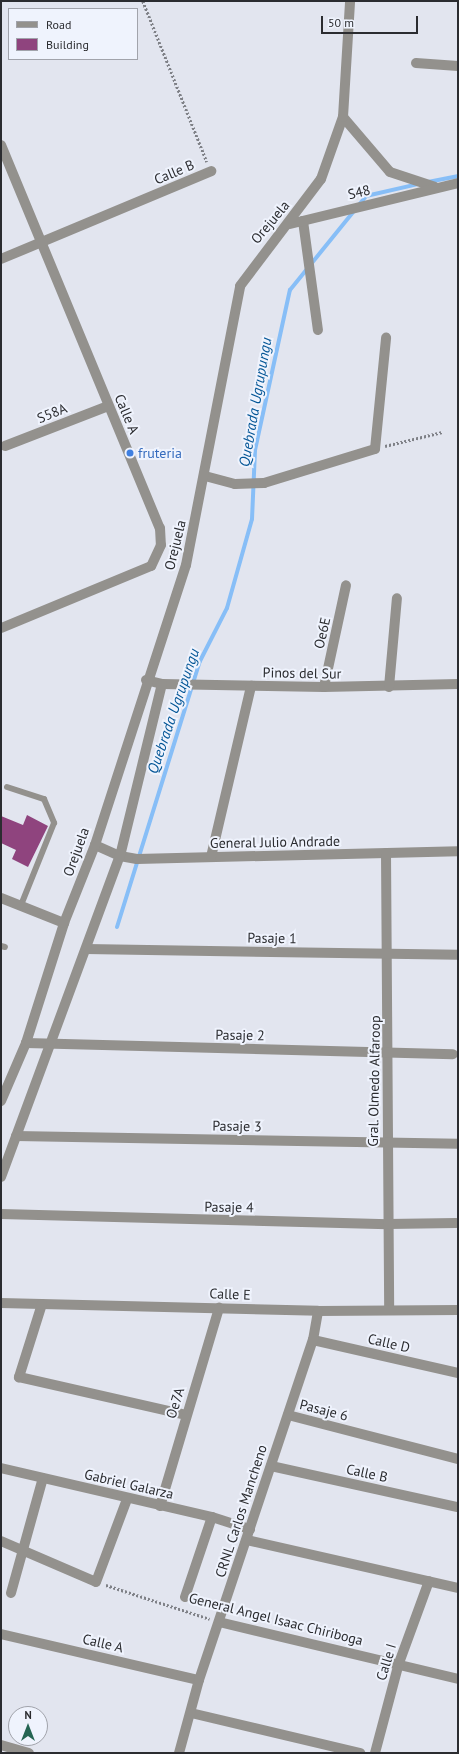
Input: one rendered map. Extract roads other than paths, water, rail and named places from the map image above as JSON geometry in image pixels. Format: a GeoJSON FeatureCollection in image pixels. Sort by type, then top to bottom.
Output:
{"type":"FeatureCollection","features":[{"type":"Feature","properties":{"kind":"street","name":"Orejuela"},"geometry":{"type":"LineString","coordinates":[[1,1101],[26,1043],[64,924],[95,845],[146,680],[186,565],[205,476],[240,286],[270,242],[290,224],[321,179],[343,117],[350,1]]}},
{"type":"Feature","properties":{"kind":"street"},"geometry":{"type":"LineString","coordinates":[[416,63],[458,66]]}},
{"type":"Feature","properties":{"kind":"street"},"geometry":{"type":"LineString","coordinates":[[343,117],[390,172],[436,187]]}},
{"type":"Feature","properties":{"kind":"street","name":"Calle A"},"geometry":{"type":"LineString","coordinates":[[1,144],[40,243],[160,528],[157,557],[151,566],[1,628]]}},
{"type":"Feature","properties":{"kind":"street","name":"Calle B"},"geometry":{"type":"LineString","coordinates":[[1,259],[211,171]]}},
{"type":"Feature","properties":{"kind":"street","name":"S48"},"geometry":{"type":"LineString","coordinates":[[290,224],[436,187],[458,183]]}},
{"type":"Feature","properties":{"kind":"street"},"geometry":{"type":"LineString","coordinates":[[303,221],[318,330]]}},
{"type":"Feature","properties":{"kind":"street"},"geometry":{"type":"LineString","coordinates":[[205,476],[235,484],[264,483],[375,449],[386,338]]}},
{"type":"Feature","properties":{"kind":"street","name":"S58A"},"geometry":{"type":"LineString","coordinates":[[5,446],[108,406]]}},
{"type":"Feature","properties":{"kind":"street","name":"Oe6E"},"geometry":{"type":"LineString","coordinates":[[324,688],[346,585]]}},
{"type":"Feature","properties":{"kind":"street"},"geometry":{"type":"LineString","coordinates":[[389,688],[397,598]]}},
{"type":"Feature","properties":{"kind":"street","name":"Pinos del Sur"},"geometry":{"type":"LineString","coordinates":[[146,680],[162,684],[324,688],[389,688],[458,684]]}},
{"type":"Feature","properties":{"kind":"street"},"geometry":{"type":"LineString","coordinates":[[1,1177],[120,856],[162,684]]}},
{"type":"Feature","properties":{"kind":"street"},"geometry":{"type":"LineString","coordinates":[[211,857],[251,686]]}},
{"type":"Feature","properties":{"kind":"street","name":"General Julio Andrade"},"geometry":{"type":"LineString","coordinates":[[95,845],[120,856],[211,857],[458,851]]}},
{"type":"Feature","properties":{"kind":"street","name":"Gral. Olmedo Alfaroop"},"geometry":{"type":"LineString","coordinates":[[386,853],[389,954],[387,1142],[389,1310]]}},
{"type":"Feature","properties":{"kind":"street"},"geometry":{"type":"LineString","coordinates":[[1,898],[64,924]]}},
{"type":"Feature","properties":{"kind":"street","name":"Pasaje 1"},"geometry":{"type":"LineString","coordinates":[[86,949],[458,955]]}},
{"type":"Feature","properties":{"kind":"street","name":"Pasaje 2"},"geometry":{"type":"LineString","coordinates":[[26,1043],[49,1045],[453,1054]]}},
{"type":"Feature","properties":{"kind":"street","name":"Pasaje 3"},"geometry":{"type":"LineString","coordinates":[[16,1136],[458,1144]]}},
{"type":"Feature","properties":{"kind":"street","name":"Pasaje 4"},"geometry":{"type":"LineString","coordinates":[[1,1214],[388,1224],[456,1223]]}},
{"type":"Feature","properties":{"kind":"street","name":"Calle E"},"geometry":{"type":"LineString","coordinates":[[1,1303],[318,1311],[458,1310]]}},
{"type":"Feature","properties":{"kind":"street"},"geometry":{"type":"LineString","coordinates":[[42,1304],[19,1377],[186,1415]]}},
{"type":"Feature","properties":{"kind":"street","name":"Oe7A"},"geometry":{"type":"LineString","coordinates":[[160,1506],[219,1308]]}},
{"type":"Feature","properties":{"kind":"street","name":"Pasaje 6"},"geometry":{"type":"LineString","coordinates":[[318,1311],[313,1340],[288,1415],[458,1458]]}},
{"type":"Feature","properties":{"kind":"street","name":"Calle D"},"geometry":{"type":"LineString","coordinates":[[313,1340],[458,1373]]}},
{"type":"Feature","properties":{"kind":"street","name":"CRNL Carlos Mancheno"},"geometry":{"type":"LineString","coordinates":[[179,1753],[192,1713],[199,1680],[288,1415]]}},
{"type":"Feature","properties":{"kind":"street","name":"Calle B"},"geometry":{"type":"LineString","coordinates":[[271,1466],[458,1507]]}},
{"type":"Feature","properties":{"kind":"street","name":"Gabriel Galarza"},"geometry":{"type":"LineString","coordinates":[[1,1468],[127,1499],[212,1517],[250,1529]]}},
{"type":"Feature","properties":{"kind":"street"},"geometry":{"type":"LineString","coordinates":[[11,1593],[20,1550],[43,1478]]}},
{"type":"Feature","properties":{"kind":"street"},"geometry":{"type":"LineString","coordinates":[[1,1541],[96,1582],[127,1499]]}},
{"type":"Feature","properties":{"kind":"street"},"geometry":{"type":"LineString","coordinates":[[185,1597],[212,1517]]}},
{"type":"Feature","properties":{"kind":"street"},"geometry":{"type":"LineString","coordinates":[[247,1540],[458,1588]]}},
{"type":"Feature","properties":{"kind":"street","name":"Calle I"},"geometry":{"type":"LineString","coordinates":[[375,1753],[399,1663],[429,1581]]}},
{"type":"Feature","properties":{"kind":"street","name":"General Angel Isaac Chiriboga"},"geometry":{"type":"LineString","coordinates":[[219,1622],[399,1663],[458,1679]]}},
{"type":"Feature","properties":{"kind":"street","name":"Calle A"},"geometry":{"type":"LineString","coordinates":[[1,1634],[199,1680]]}},
{"type":"Feature","properties":{"kind":"street"},"geometry":{"type":"LineString","coordinates":[[192,1713],[360,1753]]}},
{"type":"Feature","properties":{"kind":"street"},"geometry":{"type":"LineString","coordinates":[[1,1745],[29,1753]]}},
{"type":"Feature","properties":{"kind":"lane"},"geometry":{"type":"LineString","coordinates":[[7,787],[44,799],[54,823],[21,905]]}},
{"type":"Feature","properties":{"kind":"waterway","name":"Quebrada Ugrupungu"},"geometry":{"type":"LineString","coordinates":[[428,182],[458,176]]}},
{"type":"Feature","properties":{"kind":"waterway","name":"Quebrada Ugrupungu"},"geometry":{"type":"LineString","coordinates":[[358,206],[366,196],[418,184]]}},
{"type":"Feature","properties":{"kind":"waterway","name":"Quebrada Ugrupungu"},"geometry":{"type":"LineString","coordinates":[[117,927],[200,661],[227,608],[252,519],[255,450],[290,290],[354,211]]}},
{"type":"Feature","properties":{"kind":"place","name":"fruteria"},"geometry":{"type":"Point","coordinates":[130,453]}}]}
